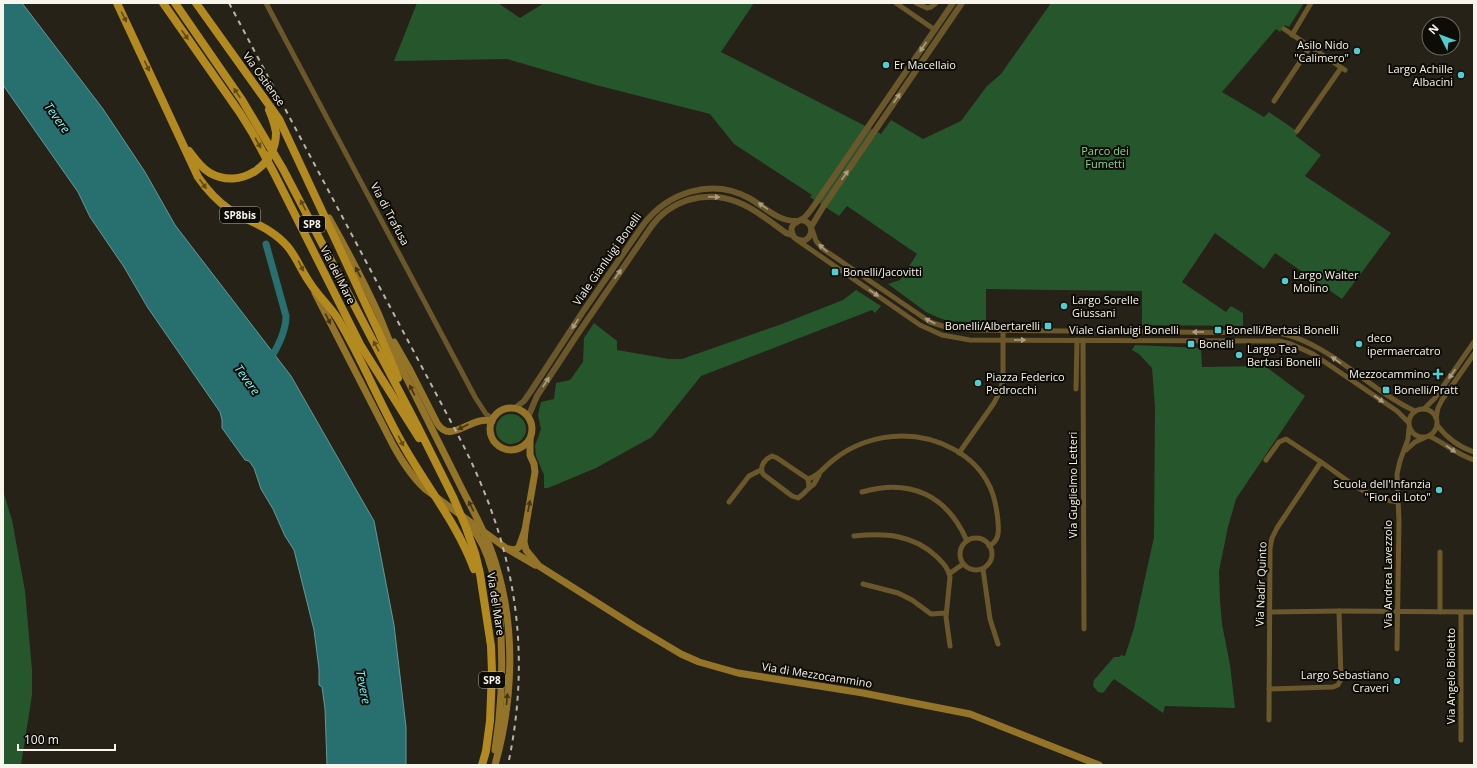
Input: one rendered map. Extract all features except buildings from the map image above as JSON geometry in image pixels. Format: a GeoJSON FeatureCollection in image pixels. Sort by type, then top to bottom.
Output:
{"type":"FeatureCollection","features":[{"type":"Feature","properties":{"kind":"main road","name":"SP8bis"},"geometry":{"type":"LineString","coordinates":[[117,3],[131,30],[193,168],[210,194],[229,209],[264,227],[280,238],[294,255],[406,468],[425,489],[458,514],[477,535],[487,553],[495,587],[502,640],[499,718],[494,765]]}},
{"type":"Feature","properties":{"kind":"main road","name":"Via del Mare"},"geometry":{"type":"LineString","coordinates":[[163,3],[250,128],[274,172],[362,346],[406,418],[431,455]]}},
{"type":"Feature","properties":{"kind":"main road","name":"Via del Mare"},"geometry":{"type":"LineString","coordinates":[[175,3],[266,138],[417,425],[453,497],[465,525],[476,558],[484,594],[491,646],[492,666],[489,726],[482,765]]}},
{"type":"Feature","properties":{"kind":"main road","name":"Via Ostiense"},"geometry":{"type":"LineString","coordinates":[[196,3],[282,124],[379,333],[417,425]]}},
{"type":"Feature","properties":{"kind":"main road"},"geometry":{"type":"LineString","coordinates":[[180,137],[197,161],[210,174],[228,179],[249,175],[265,163],[274,146],[275,129],[266,102]]}},
{"type":"Feature","properties":{"kind":"main road","name":"SP8bis"},"geometry":{"type":"LineString","coordinates":[[304,173],[358,272],[401,368],[480,524],[499,573],[507,620],[510,666],[504,726],[494,765]]}},
{"type":"Feature","properties":{"kind":"main road"},"geometry":{"type":"LineString","coordinates":[[310,284],[337,317],[405,448],[435,494],[462,540],[484,594]]}},
{"type":"Feature","properties":{"kind":"main road"},"geometry":{"type":"LineString","coordinates":[[379,316],[410,370],[438,426],[446,432],[452,433],[480,420],[493,420]]}},
{"type":"Feature","properties":{"kind":"main road"},"geometry":{"type":"LineString","coordinates":[[515,408],[522,411],[528,417],[533,428],[530,439],[526,445],[516,450],[509,450],[496,444],[491,435],[490,428],[493,420],[501,411],[515,408]]}},
{"type":"Feature","properties":{"kind":"main road","name":"Via di Mezzocammino"},"geometry":{"type":"LineString","coordinates":[[506,548],[513,550],[519,547],[525,530],[534,483],[535,468],[530,455],[530,439]]}},
{"type":"Feature","properties":{"kind":"main road"},"geometry":{"type":"LineString","coordinates":[[458,514],[506,548]]}},
{"type":"Feature","properties":{"kind":"main road","name":"Via di Mezzocammino"},"geometry":{"type":"LineString","coordinates":[[525,530],[525,544],[528,553],[538,566],[634,626],[686,656],[716,668],[746,675],[899,700],[970,714],[1099,765]]}},
{"type":"Feature","properties":{"kind":"main road","name":"Via di Mezzocammino"},"geometry":{"type":"LineString","coordinates":[[506,548],[548,572]]}},
{"type":"Feature","properties":{"kind":"street","name":"Via di Trafusa"},"geometry":{"type":"LineString","coordinates":[[266,3],[475,397],[486,414],[493,420]]}},
{"type":"Feature","properties":{"kind":"street"},"geometry":{"type":"LineString","coordinates":[[896,3],[935,30]]}},
{"type":"Feature","properties":{"kind":"street"},"geometry":{"type":"LineString","coordinates":[[916,3],[927,8],[936,3]]}},
{"type":"Feature","properties":{"kind":"street"},"geometry":{"type":"LineString","coordinates":[[953,3],[817,202],[806,216],[792,227],[795,237],[800,240],[806,239],[811,234],[811,227],[823,207],[962,3]]}},
{"type":"Feature","properties":{"kind":"street"},"geometry":{"type":"LineString","coordinates":[[1292,35],[1311,3]]}},
{"type":"Feature","properties":{"kind":"street"},"geometry":{"type":"LineString","coordinates":[[1284,29],[1343,69],[1297,131]]}},
{"type":"Feature","properties":{"kind":"street"},"geometry":{"type":"LineString","coordinates":[[1274,100],[1310,47]]}},
{"type":"Feature","properties":{"kind":"street","name":"Viale Gianluigi Bonelli"},"geometry":{"type":"LineString","coordinates":[[515,408],[524,401],[531,391],[642,225],[664,203],[690,191],[724,189],[745,196],[781,219],[799,221]]}},
{"type":"Feature","properties":{"kind":"street","name":"Viale Gianluigi Bonelli"},"geometry":{"type":"LineString","coordinates":[[528,417],[537,396],[580,329],[654,223],[666,211],[678,204],[694,199],[713,196],[726,198],[747,206],[786,233],[795,237],[920,325],[933,332],[961,340],[1258,340],[1286,342],[1306,350],[1318,357],[1397,411],[1408,425]]}},
{"type":"Feature","properties":{"kind":"street"},"geometry":{"type":"LineString","coordinates":[[799,221],[807,222],[811,227]]}},
{"type":"Feature","properties":{"kind":"street","name":"Viale Gianluigi Bonelli"},"geometry":{"type":"LineString","coordinates":[[811,227],[816,241],[823,249],[930,322],[944,327],[956,329],[1002,330],[1262,332],[1283,334],[1316,346],[1397,402],[1415,411]]}},
{"type":"Feature","properties":{"kind":"street"},"geometry":{"type":"LineString","coordinates":[[959,453],[998,396],[1002,386],[1002,330]]}},
{"type":"Feature","properties":{"kind":"street"},"geometry":{"type":"LineString","coordinates":[[1076,389],[1080,340]]}},
{"type":"Feature","properties":{"kind":"street","name":"Via Guglielmo Letteri"},"geometry":{"type":"LineString","coordinates":[[1080,340],[1084,629]]}},
{"type":"Feature","properties":{"kind":"street"},"geometry":{"type":"LineString","coordinates":[[1424,409],[1435,398],[1474,342]]}},
{"type":"Feature","properties":{"kind":"street"},"geometry":{"type":"LineString","coordinates":[[1404,452],[1415,442],[1434,432],[1437,425],[1436,418],[1438,408],[1442,400],[1472,360],[1474,354]]}},
{"type":"Feature","properties":{"kind":"street"},"geometry":{"type":"LineString","coordinates":[[1436,418],[1431,411],[1424,409],[1415,411],[1410,416],[1408,425],[1416,436],[1427,437],[1442,443],[1459,454],[1474,460]]}},
{"type":"Feature","properties":{"kind":"street","name":"Via Andrea Lavezzolo"},"geometry":{"type":"LineString","coordinates":[[1398,649],[1398,470],[1408,439],[1408,425]]}},
{"type":"Feature","properties":{"kind":"street"},"geometry":{"type":"LineString","coordinates":[[1437,425],[1445,434],[1457,443],[1474,452]]}},
{"type":"Feature","properties":{"kind":"street"},"geometry":{"type":"LineString","coordinates":[[761,470],[765,476],[794,497],[801,496],[833,460],[850,449],[870,441],[889,436],[909,436],[924,438],[946,445],[973,464],[989,484],[997,511],[998,532],[996,540],[989,546]]}},
{"type":"Feature","properties":{"kind":"street"},"geometry":{"type":"LineString","coordinates":[[1266,460],[1279,442],[1286,439],[1290,440],[1369,494],[1383,500],[1398,502]]}},
{"type":"Feature","properties":{"kind":"street"},"geometry":{"type":"LineString","coordinates":[[730,502],[749,476],[761,470],[767,459],[774,456],[808,479],[809,488]]}},
{"type":"Feature","properties":{"kind":"street","name":"Via Nadir Quinto"},"geometry":{"type":"LineString","coordinates":[[1269,720],[1270,551],[1272,538],[1277,528],[1322,462]]}},
{"type":"Feature","properties":{"kind":"street"},"geometry":{"type":"LineString","coordinates":[[808,479],[819,474]]}},
{"type":"Feature","properties":{"kind":"street"},"geometry":{"type":"LineString","coordinates":[[862,492],[894,487],[909,489],[925,494],[940,503],[950,513],[959,525],[967,541]]}},
{"type":"Feature","properties":{"kind":"street"},"geometry":{"type":"LineString","coordinates":[[854,536],[883,534],[911,540],[934,554],[945,566],[950,574],[946,613],[950,646]]}},
{"type":"Feature","properties":{"kind":"street"},"geometry":{"type":"LineString","coordinates":[[976,539],[981,540],[989,546],[991,558],[987,566],[979,570],[970,569],[963,564],[960,552],[961,548],[967,541],[976,539]]}},
{"type":"Feature","properties":{"kind":"street"},"geometry":{"type":"LineString","coordinates":[[1440,552],[1440,612]]}},
{"type":"Feature","properties":{"kind":"street"},"geometry":{"type":"LineString","coordinates":[[950,574],[963,564]]}},
{"type":"Feature","properties":{"kind":"street"},"geometry":{"type":"LineString","coordinates":[[983,568],[989,615],[998,644]]}},
{"type":"Feature","properties":{"kind":"street"},"geometry":{"type":"LineString","coordinates":[[863,584],[898,593],[912,600],[931,614],[946,613]]}},
{"type":"Feature","properties":{"kind":"street"},"geometry":{"type":"LineString","coordinates":[[1270,688],[1333,687],[1339,684],[1341,679],[1339,611]]}},
{"type":"Feature","properties":{"kind":"street"},"geometry":{"type":"LineString","coordinates":[[1270,612],[1474,612]]}},
{"type":"Feature","properties":{"kind":"street","name":"Via Angelo Bioletto"},"geometry":{"type":"LineString","coordinates":[[1461,612],[1461,740]]}},
{"type":"Feature","properties":{"kind":"green space","name":"Parco dei Fumetti"},"geometry":{"type":"Polygon","coordinates":[[[417,3],[498,3],[520,18],[544,3],[754,3],[721,52],[881,134],[891,120],[923,139],[961,121],[987,86],[1001,74],[1051,3],[1304,3],[1289,27],[1285,25],[1280,32],[1276,29],[1222,92],[1264,117],[1269,112],[1298,132],[1296,136],[1321,155],[1305,176],[1391,233],[1342,299],[1275,253],[1264,269],[1215,233],[1182,282],[1226,312],[1231,306],[1243,313],[1243,326],[1142,325],[1142,291],[986,289],[986,323],[948,321],[926,312],[888,284],[900,280],[917,254],[847,206],[839,216],[810,197],[812,195],[734,144],[710,114],[596,85],[507,59],[394,61],[417,3]]]}},
{"type":"Feature","properties":{"kind":"green space"},"geometry":{"type":"Polygon","coordinates":[[[856,290],[881,306],[875,313],[872,310],[701,376],[652,437],[596,468],[548,488],[544,488],[544,475],[536,456],[535,446],[541,429],[538,415],[541,402],[554,399],[556,383],[570,380],[583,362],[584,338],[594,323],[617,341],[617,350],[669,359],[682,359],[782,324],[843,300],[856,290]]]}},
{"type":"Feature","properties":{"kind":"green space"},"geometry":{"type":"Polygon","coordinates":[[[1135,345],[1201,348],[1202,367],[1265,366],[1305,396],[1236,499],[1228,527],[1219,571],[1220,601],[1222,624],[1230,665],[1235,708],[1165,706],[1163,713],[1114,679],[1103,693],[1098,692],[1093,686],[1094,680],[1114,657],[1119,657],[1121,655],[1125,656],[1134,628],[1154,537],[1155,407],[1152,368],[1139,354],[1132,350],[1135,345]]]}},
{"type":"Feature","properties":{"kind":"green space"},"geometry":{"type":"Polygon","coordinates":[[[511,414],[522,418],[526,429],[522,440],[511,444],[500,440],[496,429],[500,418],[511,414]]]}},
{"type":"Feature","properties":{"kind":"green space"},"geometry":{"type":"Polygon","coordinates":[[[3,491],[12,520],[25,591],[32,670],[32,695],[21,765],[3,765],[3,491]]]}},
{"type":"Feature","properties":{"kind":"water","name":"Tevere"},"geometry":{"type":"Polygon","coordinates":[[[3,3],[22,3],[103,109],[145,172],[175,225],[291,376],[374,521],[394,625],[406,727],[406,765],[327,765],[325,709],[322,687],[319,685],[319,669],[314,630],[294,550],[285,536],[273,509],[261,489],[254,468],[249,461],[245,460],[222,428],[220,412],[148,308],[124,267],[90,217],[78,192],[3,85],[3,3]]]}},
{"type":"Feature","properties":{"kind":"waterway"},"geometry":{"type":"LineString","coordinates":[[266,244],[286,316],[285,328],[281,339],[269,361]]}},
{"type":"Feature","properties":{"kind":"railway"},"geometry":{"type":"LineString","coordinates":[[229,3],[459,437],[478,477],[493,516],[505,556],[514,596],[518,637],[519,679],[515,721],[508,765]]}},
{"type":"Feature","properties":{"kind":"place","name":"Asilo Nido \"Calimero\""},"geometry":{"type":"Point","coordinates":[1357,51]}},
{"type":"Feature","properties":{"kind":"place","name":"Er Macellaio"},"geometry":{"type":"Point","coordinates":[886,65]}},
{"type":"Feature","properties":{"kind":"place","name":"Largo Achille Albacini"},"geometry":{"type":"Point","coordinates":[1461,75]}},
{"type":"Feature","properties":{"kind":"place","name":"Bonelli/Jacovitti"},"geometry":{"type":"Point","coordinates":[835,272]}},
{"type":"Feature","properties":{"kind":"place","name":"Largo Walter Molino"},"geometry":{"type":"Point","coordinates":[1285,281]}},
{"type":"Feature","properties":{"kind":"place","name":"Largo Sorelle Giussani"},"geometry":{"type":"Point","coordinates":[1064,306]}},
{"type":"Feature","properties":{"kind":"place","name":"Bonelli/Albertarelli"},"geometry":{"type":"Point","coordinates":[1048,326]}},
{"type":"Feature","properties":{"kind":"place","name":"Bonelli/Bertasi Bonelli"},"geometry":{"type":"Point","coordinates":[1218,330]}},
{"type":"Feature","properties":{"kind":"place","name":"Bonelli"},"geometry":{"type":"Point","coordinates":[1191,344]}},
{"type":"Feature","properties":{"kind":"place","name":"deco ipermaercatro"},"geometry":{"type":"Point","coordinates":[1359,344]}},
{"type":"Feature","properties":{"kind":"place","name":"Largo Tea Bertasi Bonelli"},"geometry":{"type":"Point","coordinates":[1239,355]}},
{"type":"Feature","properties":{"kind":"place","name":"Mezzocammino"},"geometry":{"type":"Point","coordinates":[1438,374]}},
{"type":"Feature","properties":{"kind":"place","name":"Piazza Federico Pedrocchi"},"geometry":{"type":"Point","coordinates":[978,383]}},
{"type":"Feature","properties":{"kind":"place","name":"Bonelli/Pratt"},"geometry":{"type":"Point","coordinates":[1386,390]}},
{"type":"Feature","properties":{"kind":"place","name":"Scuola dell'Infanzia \"Fior di Loto\""},"geometry":{"type":"Point","coordinates":[1439,490]}},
{"type":"Feature","properties":{"kind":"place","name":"Largo Sebastiano Craveri"},"geometry":{"type":"Point","coordinates":[1397,681]}}]}
